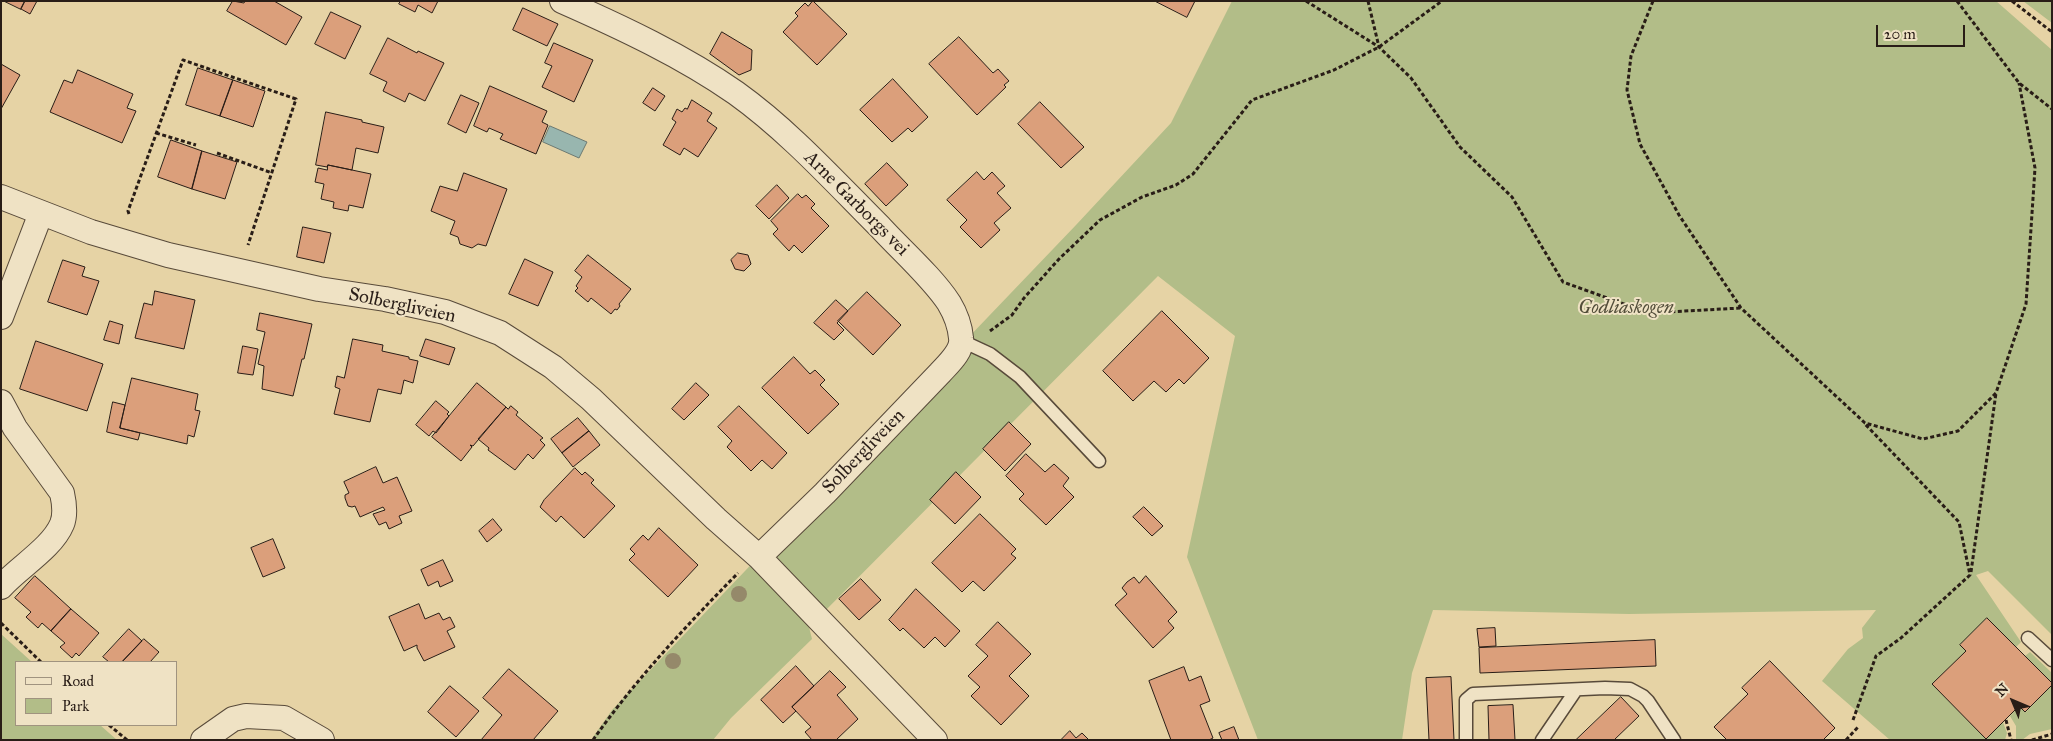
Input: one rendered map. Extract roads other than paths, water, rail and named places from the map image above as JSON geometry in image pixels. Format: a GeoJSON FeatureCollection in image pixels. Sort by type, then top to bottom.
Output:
{"type":"FeatureCollection","features":[{"type":"Feature","properties":{"kind":"street","name":"Arne Garborgs vei"},"geometry":{"type":"LineString","coordinates":[[562,1],[675,56],[736,93],[769,120],[817,164],[929,279],[949,303],[967,343]]}},
{"type":"Feature","properties":{"kind":"street","name":"Solbergliveien"},"geometry":{"type":"LineString","coordinates":[[1,197],[91,232],[168,255],[319,289],[385,299],[445,312],[500,333],[542,359],[591,399],[716,519],[758,556],[935,740]]}},
{"type":"Feature","properties":{"kind":"street"},"geometry":{"type":"LineString","coordinates":[[1,318],[41,213]]}},
{"type":"Feature","properties":{"kind":"street","name":"Solbergliveien"},"geometry":{"type":"LineString","coordinates":[[758,556],[825,493],[967,343]]}},
{"type":"Feature","properties":{"kind":"street"},"geometry":{"type":"LineString","coordinates":[[1,402],[15,428],[62,492],[65,504],[63,522],[55,536],[1,587]]}},
{"type":"Feature","properties":{"kind":"street"},"geometry":{"type":"LineString","coordinates":[[203,740],[233,719],[246,716],[284,718],[322,740]]}},
{"type":"Feature","properties":{"kind":"lane"},"geometry":{"type":"LineString","coordinates":[[967,343],[990,354],[1020,377],[1099,461]]}},
{"type":"Feature","properties":{"kind":"lane"},"geometry":{"type":"LineString","coordinates":[[2028,638],[2052,660]]}},
{"type":"Feature","properties":{"kind":"lane"},"geometry":{"type":"LineString","coordinates":[[1466,740],[1466,700],[1473,694],[1622,688],[1638,693],[1654,708],[1674,740]]}},
{"type":"Feature","properties":{"kind":"lane"},"geometry":{"type":"LineString","coordinates":[[1542,740],[1576,690]]}},
{"type":"Feature","properties":{"kind":"water"},"geometry":{"type":"Polygon","coordinates":[[[550,126],[587,142],[579,158],[543,142],[550,126]]]}},
{"type":"Feature","properties":{"kind":"park label","name":"Godliaskogen"},"geometry":{"type":"Point","coordinates":[1626,308]}}]}
